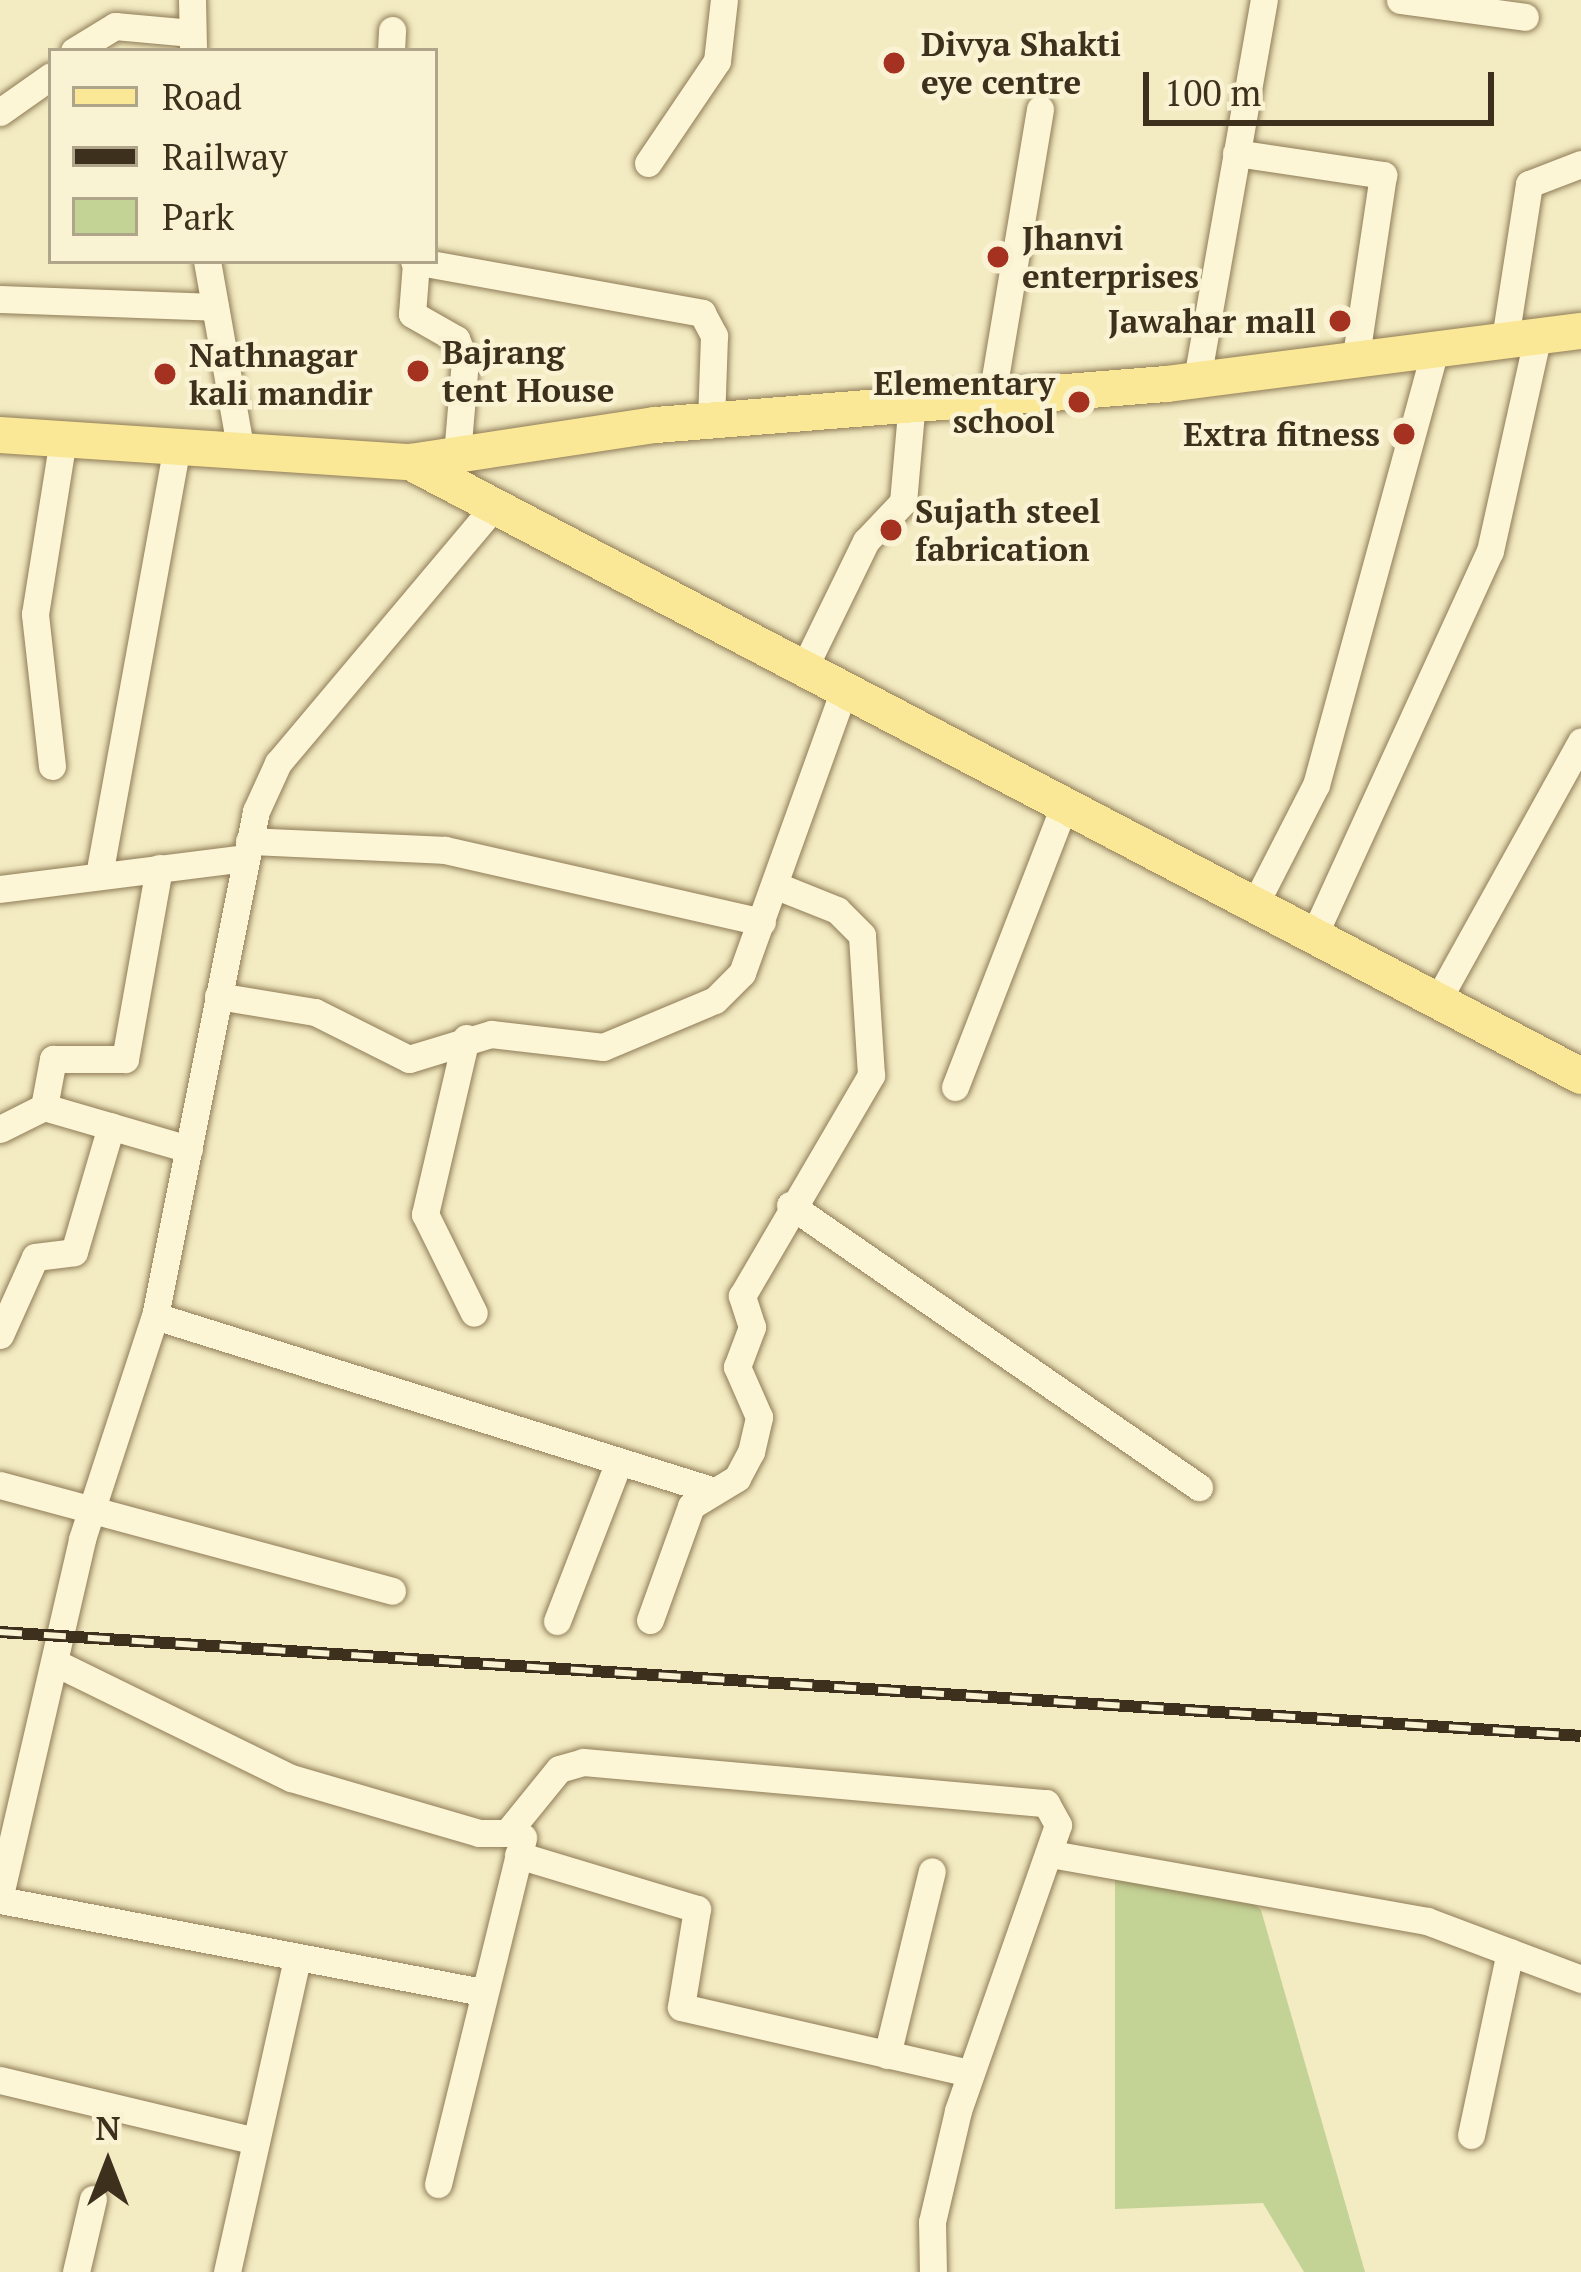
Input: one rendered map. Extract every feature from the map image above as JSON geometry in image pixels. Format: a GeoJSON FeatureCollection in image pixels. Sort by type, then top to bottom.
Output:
{"type":"FeatureCollection","features":[{"type":"Feature","properties":{"kind":"main road"},"geometry":{"type":"LineString","coordinates":[[0,435],[410,462],[712,420],[1197,379],[1355,362],[1436,345],[1581,331]]}},
{"type":"Feature","properties":{"kind":"main road"},"geometry":{"type":"LineString","coordinates":[[410,462],[1581,1076]]}},
{"type":"Feature","properties":{"kind":"street"},"geometry":{"type":"LineString","coordinates":[[79,48],[115,26],[193,42],[192,0]]}},
{"type":"Feature","properties":{"kind":"street"},"geometry":{"type":"LineString","coordinates":[[648,163],[718,62],[724,0]]}},
{"type":"Feature","properties":{"kind":"street"},"geometry":{"type":"LineString","coordinates":[[1197,379],[1264,0]]}},
{"type":"Feature","properties":{"kind":"street"},"geometry":{"type":"LineString","coordinates":[[1400,0],[1525,16]]}},
{"type":"Feature","properties":{"kind":"street"},"geometry":{"type":"LineString","coordinates":[[0,112],[39,101]]}},
{"type":"Feature","properties":{"kind":"street"},"geometry":{"type":"LineString","coordinates":[[992,396],[1040,109]]}},
{"type":"Feature","properties":{"kind":"street"},"geometry":{"type":"LineString","coordinates":[[1236,153],[1383,175],[1355,362]]}},
{"type":"Feature","properties":{"kind":"street"},"geometry":{"type":"LineString","coordinates":[[1314,934],[1490,551],[1522,337],[1529,184],[1581,164]]}},
{"type":"Feature","properties":{"kind":"street"},"geometry":{"type":"LineString","coordinates":[[208,264],[241,451]]}},
{"type":"Feature","properties":{"kind":"street"},"geometry":{"type":"LineString","coordinates":[[415,264],[412,314],[456,339],[465,360],[457,455]]}},
{"type":"Feature","properties":{"kind":"street"},"geometry":{"type":"LineString","coordinates":[[426,264],[702,313],[714,336],[712,420]]}},
{"type":"Feature","properties":{"kind":"street"},"geometry":{"type":"LineString","coordinates":[[0,299],[215,307]]}},
{"type":"Feature","properties":{"kind":"street"},"geometry":{"type":"LineString","coordinates":[[1256,902],[1316,785],[1436,345]]}},
{"type":"Feature","properties":{"kind":"street"},"geometry":{"type":"LineString","coordinates":[[804,668],[866,541],[903,502],[912,402]]}},
{"type":"Feature","properties":{"kind":"street"},"geometry":{"type":"LineString","coordinates":[[52,766],[35,614],[63,439]]}},
{"type":"Feature","properties":{"kind":"street"},"geometry":{"type":"LineString","coordinates":[[100,875],[177,446]]}},
{"type":"Feature","properties":{"kind":"street"},"geometry":{"type":"LineString","coordinates":[[483,1992],[0,1898],[95,1507],[155,1316],[247,850],[278,764],[493,509]]}},
{"type":"Feature","properties":{"kind":"street"},"geometry":{"type":"LineString","coordinates":[[218,996],[304,1009],[410,1059],[466,1038],[603,1047],[715,1000],[742,974],[844,689]]}},
{"type":"Feature","properties":{"kind":"street"},"geometry":{"type":"LineString","coordinates":[[1436,1003],[1581,741]]}},
{"type":"Feature","properties":{"kind":"street"},"geometry":{"type":"LineString","coordinates":[[955,1087],[1064,803]]}},
{"type":"Feature","properties":{"kind":"street"},"geometry":{"type":"LineString","coordinates":[[0,889],[159,868],[247,850],[445,850],[762,922]]}},
{"type":"Feature","properties":{"kind":"street"},"geometry":{"type":"LineString","coordinates":[[44,1107],[53,1059],[125,1059],[159,868]]}},
{"type":"Feature","properties":{"kind":"street"},"geometry":{"type":"LineString","coordinates":[[650,1620],[691,1506],[708,1489],[737,1478],[751,1451],[758,1417],[736,1367],[752,1327],[740,1303],[773,1258],[790,1205],[855,1113],[873,1054],[862,934],[837,910],[777,886]]}},
{"type":"Feature","properties":{"kind":"street"},"geometry":{"type":"LineString","coordinates":[[466,1038],[425,1214],[474,1313]]}},
{"type":"Feature","properties":{"kind":"street"},"geometry":{"type":"LineString","coordinates":[[0,1129],[44,1107],[189,1148]]}},
{"type":"Feature","properties":{"kind":"street"},"geometry":{"type":"LineString","coordinates":[[0,1335],[35,1257],[74,1252],[112,1126]]}},
{"type":"Feature","properties":{"kind":"street"},"geometry":{"type":"LineString","coordinates":[[790,1205],[1199,1487]]}},
{"type":"Feature","properties":{"kind":"street"},"geometry":{"type":"LineString","coordinates":[[155,1316],[708,1489]]}},
{"type":"Feature","properties":{"kind":"street"},"geometry":{"type":"LineString","coordinates":[[557,1621],[618,1464]]}},
{"type":"Feature","properties":{"kind":"street"},"geometry":{"type":"LineString","coordinates":[[0,1485],[392,1591]]}},
{"type":"Feature","properties":{"kind":"street"},"geometry":{"type":"LineString","coordinates":[[58,1664],[291,1778],[479,1833],[507,1833],[528,1816]]}},
{"type":"Feature","properties":{"kind":"street"},"geometry":{"type":"LineString","coordinates":[[438,2184],[528,1816],[543,1784],[583,1762],[1018,1796],[1046,1803],[1058,1825],[969,2073],[932,2222],[933,2272]]}},
{"type":"Feature","properties":{"kind":"street"},"geometry":{"type":"LineString","coordinates":[[1051,1854],[1427,1921],[1581,1979]]}},
{"type":"Feature","properties":{"kind":"street"},"geometry":{"type":"LineString","coordinates":[[518,1855],[697,1909],[681,2006],[969,2073]]}},
{"type":"Feature","properties":{"kind":"street"},"geometry":{"type":"LineString","coordinates":[[887,2055],[932,1871]]}},
{"type":"Feature","properties":{"kind":"street"},"geometry":{"type":"LineString","coordinates":[[1471,2135],[1510,1952]]}},
{"type":"Feature","properties":{"kind":"street"},"geometry":{"type":"LineString","coordinates":[[227,2272],[297,1959]]}},
{"type":"Feature","properties":{"kind":"street"},"geometry":{"type":"LineString","coordinates":[[0,2080],[256,2141]]}},
{"type":"Feature","properties":{"kind":"street"},"geometry":{"type":"LineString","coordinates":[[76,2272],[93,2199]]}},
{"type":"Feature","properties":{"kind":"green space"},"geometry":{"type":"Polygon","coordinates":[[[1115,1880],[1232,1887],[1261,1910],[1365,2272],[1304,2272],[1263,2203],[1115,2209],[1115,1880]]]}},
{"type":"Feature","properties":{"kind":"railway"},"geometry":{"type":"LineString","coordinates":[[0,1632],[1581,1736]]}},
{"type":"Feature","properties":{"kind":"place","name":"Divya Shakti eye centre"},"geometry":{"type":"Point","coordinates":[894,63]}},
{"type":"Feature","properties":{"kind":"place","name":"Jhanvi enterprises"},"geometry":{"type":"Point","coordinates":[998,257]}},
{"type":"Feature","properties":{"kind":"place","name":"Jawahar mall"},"geometry":{"type":"Point","coordinates":[1340,321]}},
{"type":"Feature","properties":{"kind":"place","name":"Bajrang tent House"},"geometry":{"type":"Point","coordinates":[418,371]}},
{"type":"Feature","properties":{"kind":"place","name":"Nathnagar kali mandir"},"geometry":{"type":"Point","coordinates":[165,374]}},
{"type":"Feature","properties":{"kind":"place","name":"Elementary school"},"geometry":{"type":"Point","coordinates":[1079,402]}},
{"type":"Feature","properties":{"kind":"place","name":"Extra fitness"},"geometry":{"type":"Point","coordinates":[1404,434]}},
{"type":"Feature","properties":{"kind":"place","name":"Sujath steel fabrication"},"geometry":{"type":"Point","coordinates":[891,530]}}]}
